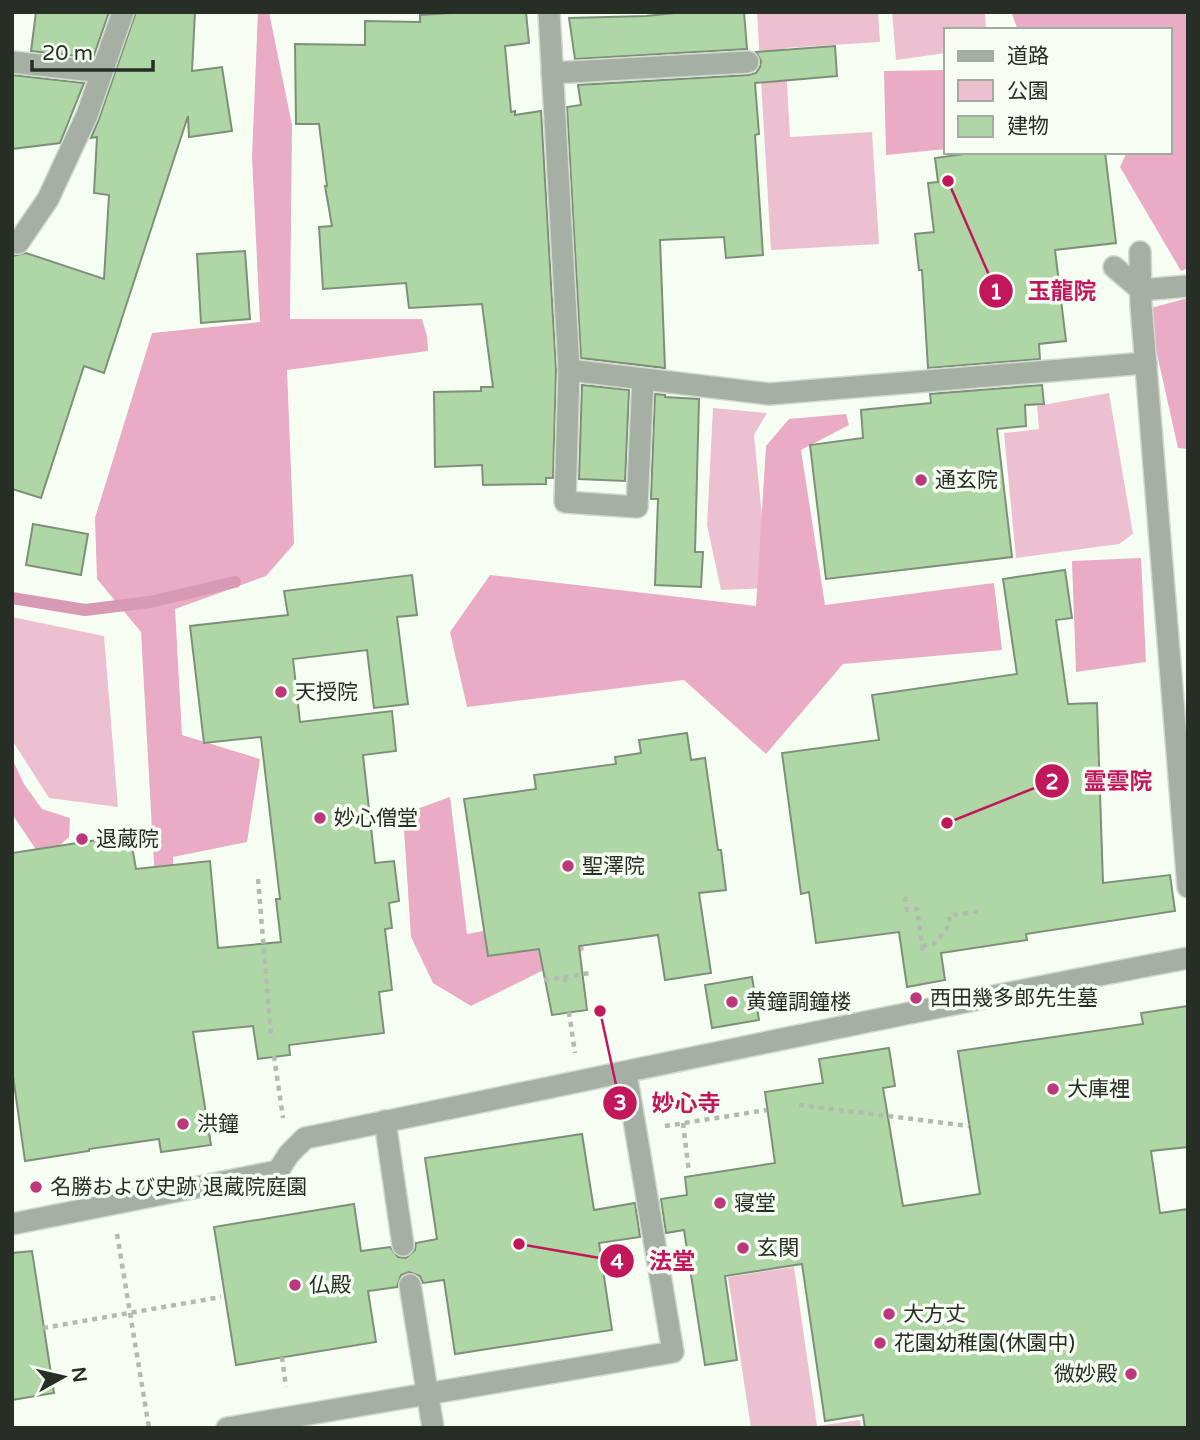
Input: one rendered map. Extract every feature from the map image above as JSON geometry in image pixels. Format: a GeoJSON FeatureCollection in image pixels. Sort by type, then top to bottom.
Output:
{"type":"FeatureCollection","features":[{"type":"Feature","properties":{"kind":"street"},"geometry":{"type":"LineString","coordinates":[[12,243],[18,243],[48,199],[87,115],[123,12]]}},
{"type":"Feature","properties":{"kind":"street"},"geometry":{"type":"LineString","coordinates":[[549,12],[569,370],[565,502],[637,507],[643,379]]}},
{"type":"Feature","properties":{"kind":"street"},"geometry":{"type":"LineString","coordinates":[[12,62],[102,72]]}},
{"type":"Feature","properties":{"kind":"street"},"geometry":{"type":"LineString","coordinates":[[552,73],[748,62]]}},
{"type":"Feature","properties":{"kind":"street"},"geometry":{"type":"LineString","coordinates":[[1140,252],[1146,363],[1188,887]]}},
{"type":"Feature","properties":{"kind":"street"},"geometry":{"type":"LineString","coordinates":[[1114,267],[1141,290],[1188,286]]}},
{"type":"Feature","properties":{"kind":"street"},"geometry":{"type":"LineString","coordinates":[[569,370],[769,394],[1146,363]]}},
{"type":"Feature","properties":{"kind":"street"},"geometry":{"type":"LineString","coordinates":[[12,1224],[278,1171],[289,1154],[305,1138],[626,1073],[930,1007],[1188,958]]}},
{"type":"Feature","properties":{"kind":"street"},"geometry":{"type":"LineString","coordinates":[[227,1428],[673,1352],[626,1073]]}},
{"type":"Feature","properties":{"kind":"street"},"geometry":{"type":"LineString","coordinates":[[385,1121],[403,1245]]}},
{"type":"Feature","properties":{"kind":"street"},"geometry":{"type":"LineString","coordinates":[[410,1285],[433,1428]]}},
{"type":"Feature","properties":{"kind":"path"},"geometry":{"type":"LineString","coordinates":[[258,879],[271,1035]]}},
{"type":"Feature","properties":{"kind":"path"},"geometry":{"type":"LineString","coordinates":[[905,897],[907,910],[917,909],[922,950],[934,944],[950,924],[949,916],[980,911]]}},
{"type":"Feature","properties":{"kind":"path"},"geometry":{"type":"LineString","coordinates":[[544,980],[590,973]]}},
{"type":"Feature","properties":{"kind":"path"},"geometry":{"type":"LineString","coordinates":[[565,977],[565,985]]}},
{"type":"Feature","properties":{"kind":"path"},"geometry":{"type":"LineString","coordinates":[[569,1012],[579,1082]]}},
{"type":"Feature","properties":{"kind":"path"},"geometry":{"type":"LineString","coordinates":[[274,1056],[289,1154]]}},
{"type":"Feature","properties":{"kind":"path"},"geometry":{"type":"LineString","coordinates":[[799,1105],[970,1126]]}},
{"type":"Feature","properties":{"kind":"path"},"geometry":{"type":"LineString","coordinates":[[636,1130],[768,1110]]}},
{"type":"Feature","properties":{"kind":"path"},"geometry":{"type":"LineString","coordinates":[[683,1123],[690,1173]]}},
{"type":"Feature","properties":{"kind":"path"},"geometry":{"type":"LineString","coordinates":[[113,1206],[149,1428]]}},
{"type":"Feature","properties":{"kind":"path"},"geometry":{"type":"LineString","coordinates":[[43,1328],[221,1297]]}},
{"type":"Feature","properties":{"kind":"green space"},"geometry":{"type":"Polygon","coordinates":[[[757,12],[878,12],[880,42],[785,48],[790,137],[872,132],[879,244],[771,250],[757,12]]]}},
{"type":"Feature","properties":{"kind":"green space"},"geometry":{"type":"Polygon","coordinates":[[[892,12],[985,12],[986,28],[944,28],[944,53],[896,60],[892,12]]]}},
{"type":"Feature","properties":{"kind":"green space"},"geometry":{"type":"Polygon","coordinates":[[[1109,393],[1133,534],[1119,544],[1016,558],[1004,433],[1039,429],[1037,406],[1109,393]]]}},
{"type":"Feature","properties":{"kind":"green space"},"geometry":{"type":"Polygon","coordinates":[[[713,408],[767,413],[754,435],[769,588],[721,590],[707,525],[713,408]]]}},
{"type":"Feature","properties":{"kind":"green space"},"geometry":{"type":"Polygon","coordinates":[[[12,617],[104,636],[118,807],[49,798],[12,740],[12,617]]]}},
{"type":"Feature","properties":{"kind":"green space"},"geometry":{"type":"Polygon","coordinates":[[[794,1267],[817,1426],[860,1420],[861,1428],[751,1428],[728,1277],[794,1267]]]}},
{"type":"Feature","properties":{"kind":"shaded area"},"geometry":{"type":"Polygon","coordinates":[[[258,12],[269,12],[292,125],[290,319],[422,319],[428,351],[287,370],[294,544],[266,576],[175,609],[182,735],[260,759],[247,842],[173,857],[180,1000],[162,1008],[141,632],[97,579],[95,518],[152,333],[260,322],[252,157],[258,12]]]}},
{"type":"Feature","properties":{"kind":"shaded area"},"geometry":{"type":"Polygon","coordinates":[[[1011,12],[1188,12],[1188,268],[1181,271],[1120,167],[1126,154],[1172,154],[1172,28],[1017,28],[1011,12]]]}},
{"type":"Feature","properties":{"kind":"shaded area"},"geometry":{"type":"Polygon","coordinates":[[[944,70],[944,149],[886,155],[884,71],[944,70]]]}},
{"type":"Feature","properties":{"kind":"shaded area"},"geometry":{"type":"Polygon","coordinates":[[[1188,298],[1188,449],[1178,448],[1147,309],[1188,298]]]}},
{"type":"Feature","properties":{"kind":"shaded area"},"geometry":{"type":"Polygon","coordinates":[[[846,414],[849,425],[801,450],[825,605],[994,583],[1002,650],[843,664],[766,754],[684,680],[467,707],[450,632],[490,575],[756,606],[766,446],[789,419],[846,414]]]}},
{"type":"Feature","properties":{"kind":"shaded area"},"geometry":{"type":"Polygon","coordinates":[[[1141,558],[1146,662],[1076,672],[1072,561],[1141,558]]]}},
{"type":"Feature","properties":{"kind":"shaded area"},"geometry":{"type":"Polygon","coordinates":[[[12,758],[24,784],[42,809],[70,818],[69,837],[43,860],[12,814],[12,758]]]}},
{"type":"Feature","properties":{"kind":"shaded area"},"geometry":{"type":"Polygon","coordinates":[[[450,797],[467,934],[577,913],[584,950],[471,1006],[433,983],[411,937],[403,814],[450,797]]]}},
{"type":"Feature","properties":{"kind":"building"},"geometry":{"type":"Polygon","coordinates":[[[36,12],[109,12],[93,58],[31,51],[36,12]]]}},
{"type":"Feature","properties":{"kind":"building"},"geometry":{"type":"Polygon","coordinates":[[[136,12],[195,12],[192,71],[222,67],[232,131],[189,137],[188,116],[104,373],[84,366],[41,498],[12,489],[12,256],[26,253],[104,279],[109,195],[94,193],[97,137],[91,138],[136,12]]]}},
{"type":"Feature","properties":{"kind":"building"},"geometry":{"type":"Polygon","coordinates":[[[526,12],[529,43],[505,46],[511,112],[515,111],[515,115],[541,111],[556,370],[553,478],[546,478],[546,484],[483,485],[482,465],[435,467],[434,392],[481,391],[481,387],[493,387],[482,304],[409,308],[406,283],[323,289],[319,227],[332,226],[319,124],[296,124],[295,44],[365,45],[365,21],[420,22],[420,15],[526,12]]]}},
{"type":"Feature","properties":{"kind":"building"},"geometry":{"type":"Polygon","coordinates":[[[744,12],[747,49],[575,59],[569,18],[744,12]]]}},
{"type":"Feature","properties":{"kind":"building"},"geometry":{"type":"Polygon","coordinates":[[[835,46],[837,76],[755,83],[759,134],[755,135],[763,255],[726,258],[724,237],[660,240],[665,368],[581,358],[567,107],[581,105],[578,85],[749,75],[756,73],[760,67],[761,61],[756,52],[835,46]]]}},
{"type":"Feature","properties":{"kind":"building"},"geometry":{"type":"Polygon","coordinates":[[[12,75],[84,83],[60,143],[12,149],[12,75]]]}},
{"type":"Feature","properties":{"kind":"building"},"geometry":{"type":"Polygon","coordinates":[[[964,154],[1105,154],[1116,243],[1055,250],[1066,341],[1039,344],[1040,359],[928,368],[922,270],[919,270],[915,234],[934,232],[928,183],[938,182],[935,158],[964,154]]]}},
{"type":"Feature","properties":{"kind":"building"},"geometry":{"type":"Polygon","coordinates":[[[245,251],[250,319],[201,323],[197,254],[245,251]]]}},
{"type":"Feature","properties":{"kind":"building"},"geometry":{"type":"Polygon","coordinates":[[[582,385],[629,390],[625,481],[579,479],[582,385]]]}},
{"type":"Feature","properties":{"kind":"building"},"geometry":{"type":"Polygon","coordinates":[[[1042,385],[1044,404],[1025,405],[1026,426],[997,429],[1012,557],[826,579],[810,445],[863,438],[861,410],[931,403],[930,394],[1042,385]]]}},
{"type":"Feature","properties":{"kind":"building"},"geometry":{"type":"Polygon","coordinates":[[[655,394],[699,399],[695,552],[703,552],[701,587],[655,585],[658,499],[651,499],[655,394]]]}},
{"type":"Feature","properties":{"kind":"building"},"geometry":{"type":"Polygon","coordinates":[[[33,524],[88,534],[81,575],[26,565],[33,524]]]}},
{"type":"Feature","properties":{"kind":"building"},"geometry":{"type":"Polygon","coordinates":[[[1065,570],[1072,618],[1056,620],[1068,704],[1097,703],[1103,883],[1170,875],[1175,911],[1026,934],[1027,940],[941,953],[945,980],[907,987],[899,932],[816,943],[809,892],[801,894],[782,753],[879,740],[872,695],[1017,674],[1003,579],[1065,570]]]}},
{"type":"Feature","properties":{"kind":"building"},"geometry":{"type":"Polygon","coordinates":[[[412,575],[417,615],[397,617],[408,704],[374,708],[367,650],[293,659],[300,722],[392,711],[396,751],[363,755],[375,863],[394,861],[399,901],[389,903],[392,928],[385,929],[392,990],[379,992],[384,1033],[289,1045],[290,1055],[258,1059],[253,1026],[193,1032],[211,1145],[161,1152],[159,1139],[25,1161],[12,1069],[12,853],[130,835],[136,869],[210,861],[218,948],[281,942],[276,899],[280,899],[261,737],[204,743],[190,626],[288,615],[284,591],[412,575]]]}},
{"type":"Feature","properties":{"kind":"building"},"geometry":{"type":"Polygon","coordinates":[[[687,733],[691,760],[705,758],[726,890],[699,893],[711,973],[665,980],[658,935],[579,946],[587,1010],[552,1015],[539,949],[488,956],[464,799],[536,789],[534,775],[616,764],[615,757],[641,753],[639,740],[687,733]]]}},
{"type":"Feature","properties":{"kind":"building","name":"黄鐘調鐘楼"},"geometry":{"type":"Polygon","coordinates":[[[752,977],[759,1020],[712,1028],[705,985],[752,977]]]}},
{"type":"Feature","properties":{"kind":"building"},"geometry":{"type":"Polygon","coordinates":[[[1188,1006],[1188,1147],[1151,1151],[1160,1213],[1188,1209],[1188,1428],[865,1428],[863,1415],[825,1421],[802,1264],[725,1276],[737,1360],[705,1365],[684,1230],[666,1233],[661,1199],[687,1195],[685,1177],[775,1163],[765,1092],[823,1083],[819,1059],[889,1048],[895,1086],[883,1088],[903,1206],[980,1194],[958,1051],[1143,1024],[1141,1013],[1188,1006]]]}},
{"type":"Feature","properties":{"kind":"building"},"geometry":{"type":"Polygon","coordinates":[[[582,1134],[594,1210],[635,1203],[640,1237],[599,1243],[612,1330],[455,1354],[444,1280],[423,1283],[420,1276],[409,1272],[401,1275],[397,1287],[368,1291],[376,1342],[236,1365],[214,1227],[354,1204],[361,1251],[390,1247],[398,1257],[406,1258],[415,1250],[416,1243],[437,1239],[425,1158],[582,1134]]]}},
{"type":"Feature","properties":{"kind":"building"},"geometry":{"type":"Polygon","coordinates":[[[32,1251],[54,1393],[12,1400],[12,1253],[32,1251]]]}},
{"type":"Feature","properties":{"kind":"waterway"},"geometry":{"type":"LineString","coordinates":[[12,598],[85,610],[150,602],[235,582]]}},
{"type":"Feature","properties":{"kind":"place","name":"玉龍院"},"geometry":{"type":"Point","coordinates":[948,181]}},
{"type":"Feature","properties":{"kind":"place","name":"通玄院"},"geometry":{"type":"Point","coordinates":[921,480]}},
{"type":"Feature","properties":{"kind":"place","name":"天授院"},"geometry":{"type":"Point","coordinates":[281,692]}},
{"type":"Feature","properties":{"kind":"place","name":"妙心僧堂"},"geometry":{"type":"Point","coordinates":[320,818]}},
{"type":"Feature","properties":{"kind":"place","name":"霊雲院"},"geometry":{"type":"Point","coordinates":[947,823]}},
{"type":"Feature","properties":{"kind":"place","name":"退蔵院"},"geometry":{"type":"Point","coordinates":[82,839]}},
{"type":"Feature","properties":{"kind":"place","name":"聖澤院"},"geometry":{"type":"Point","coordinates":[568,866]}},
{"type":"Feature","properties":{"kind":"place","name":"西田幾多郎先生墓"},"geometry":{"type":"Point","coordinates":[916,998]}},
{"type":"Feature","properties":{"kind":"place","name":"黄鐘調鐘楼"},"geometry":{"type":"Point","coordinates":[732,1002]}},
{"type":"Feature","properties":{"kind":"place","name":"妙心寺"},"geometry":{"type":"Point","coordinates":[600,1011]}},
{"type":"Feature","properties":{"kind":"place","name":"大庫裡"},"geometry":{"type":"Point","coordinates":[1053,1089]}},
{"type":"Feature","properties":{"kind":"place","name":"洪鐘"},"geometry":{"type":"Point","coordinates":[183,1124]}},
{"type":"Feature","properties":{"kind":"place","name":"名勝および史跡 退蔵院庭園"},"geometry":{"type":"Point","coordinates":[36,1187]}},
{"type":"Feature","properties":{"kind":"place","name":"寝堂"},"geometry":{"type":"Point","coordinates":[720,1203]}},
{"type":"Feature","properties":{"kind":"place","name":"法堂"},"geometry":{"type":"Point","coordinates":[519,1244]}},
{"type":"Feature","properties":{"kind":"place","name":"玄関"},"geometry":{"type":"Point","coordinates":[743,1248]}},
{"type":"Feature","properties":{"kind":"place","name":"仏殿"},"geometry":{"type":"Point","coordinates":[295,1285]}},
{"type":"Feature","properties":{"kind":"place","name":"大方丈"},"geometry":{"type":"Point","coordinates":[889,1314]}},
{"type":"Feature","properties":{"kind":"place","name":"花園幼稚園(休園中)"},"geometry":{"type":"Point","coordinates":[880,1343]}},
{"type":"Feature","properties":{"kind":"place","name":"微妙殿"},"geometry":{"type":"Point","coordinates":[1131,1374]}}]}
